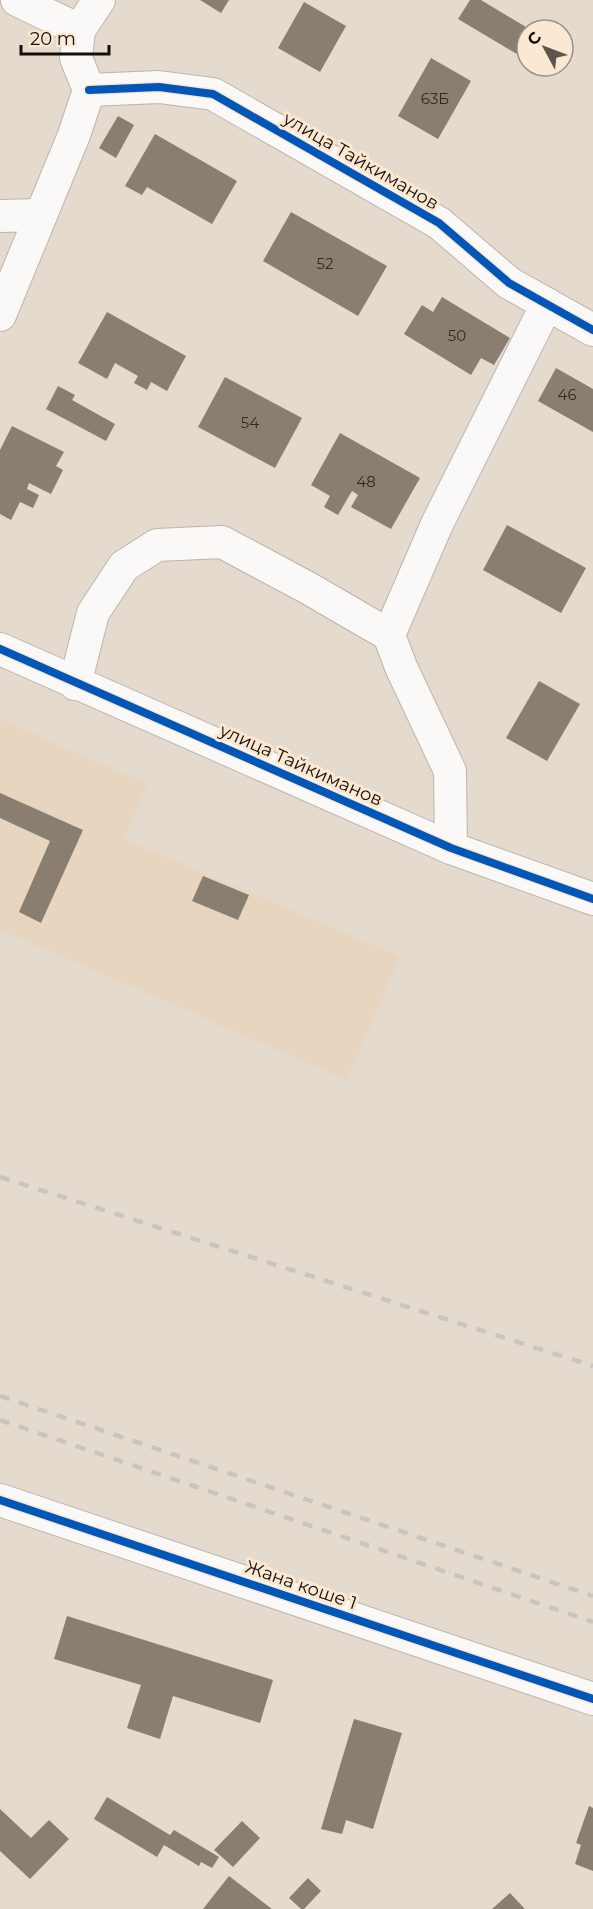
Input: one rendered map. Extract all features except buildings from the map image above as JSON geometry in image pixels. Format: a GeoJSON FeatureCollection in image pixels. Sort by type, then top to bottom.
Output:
{"type":"FeatureCollection","features":[{"type":"Feature","properties":{"kind":"street"},"geometry":{"type":"LineString","coordinates":[[17,0],[79,30]]}},
{"type":"Feature","properties":{"kind":"street"},"geometry":{"type":"LineString","coordinates":[[0,312],[74,135],[89,90],[76,58],[79,30],[99,0]]}},
{"type":"Feature","properties":{"kind":"street","name":"улица Тайкиманов"},"geometry":{"type":"LineString","coordinates":[[89,90],[159,87],[213,94],[439,223],[509,283],[591,324]]}},
{"type":"Feature","properties":{"kind":"street"},"geometry":{"type":"LineString","coordinates":[[0,216],[41,215]]}},
{"type":"Feature","properties":{"kind":"street"},"geometry":{"type":"LineString","coordinates":[[389,635],[437,524],[547,304]]}},
{"type":"Feature","properties":{"kind":"street"},"geometry":{"type":"LineString","coordinates":[[75,684],[93,613],[124,566],[157,545],[222,542],[389,635],[401,668],[450,771],[451,848]]}},
{"type":"Feature","properties":{"kind":"street","name":"улица Тайкиманов"},"geometry":{"type":"LineString","coordinates":[[0,649],[451,848],[593,899]]}},
{"type":"Feature","properties":{"kind":"street","name":"Жана коше 1"},"geometry":{"type":"LineString","coordinates":[[0,1500],[593,1699]]}},
{"type":"Feature","properties":{"kind":"shaded area"},"geometry":{"type":"Polygon","coordinates":[[[0,719],[148,784],[124,839],[400,956],[347,1080],[0,930],[0,719]]]}},
{"type":"Feature","properties":{"kind":"railway"},"geometry":{"type":"LineString","coordinates":[[0,1177],[593,1366]]}},
{"type":"Feature","properties":{"kind":"railway"},"geometry":{"type":"LineString","coordinates":[[0,1396],[593,1596]]}},
{"type":"Feature","properties":{"kind":"railway"},"geometry":{"type":"LineString","coordinates":[[0,1420],[593,1622]]}},
{"type":"Feature","properties":{"kind":"cycle path"},"geometry":{"type":"LineString","coordinates":[[89,90],[159,87],[213,94],[439,223],[509,283],[593,330]]}},
{"type":"Feature","properties":{"kind":"cycle path"},"geometry":{"type":"LineString","coordinates":[[0,649],[451,848],[593,899]]}},
{"type":"Feature","properties":{"kind":"cycle path"},"geometry":{"type":"LineString","coordinates":[[0,1500],[593,1699]]}}]}
